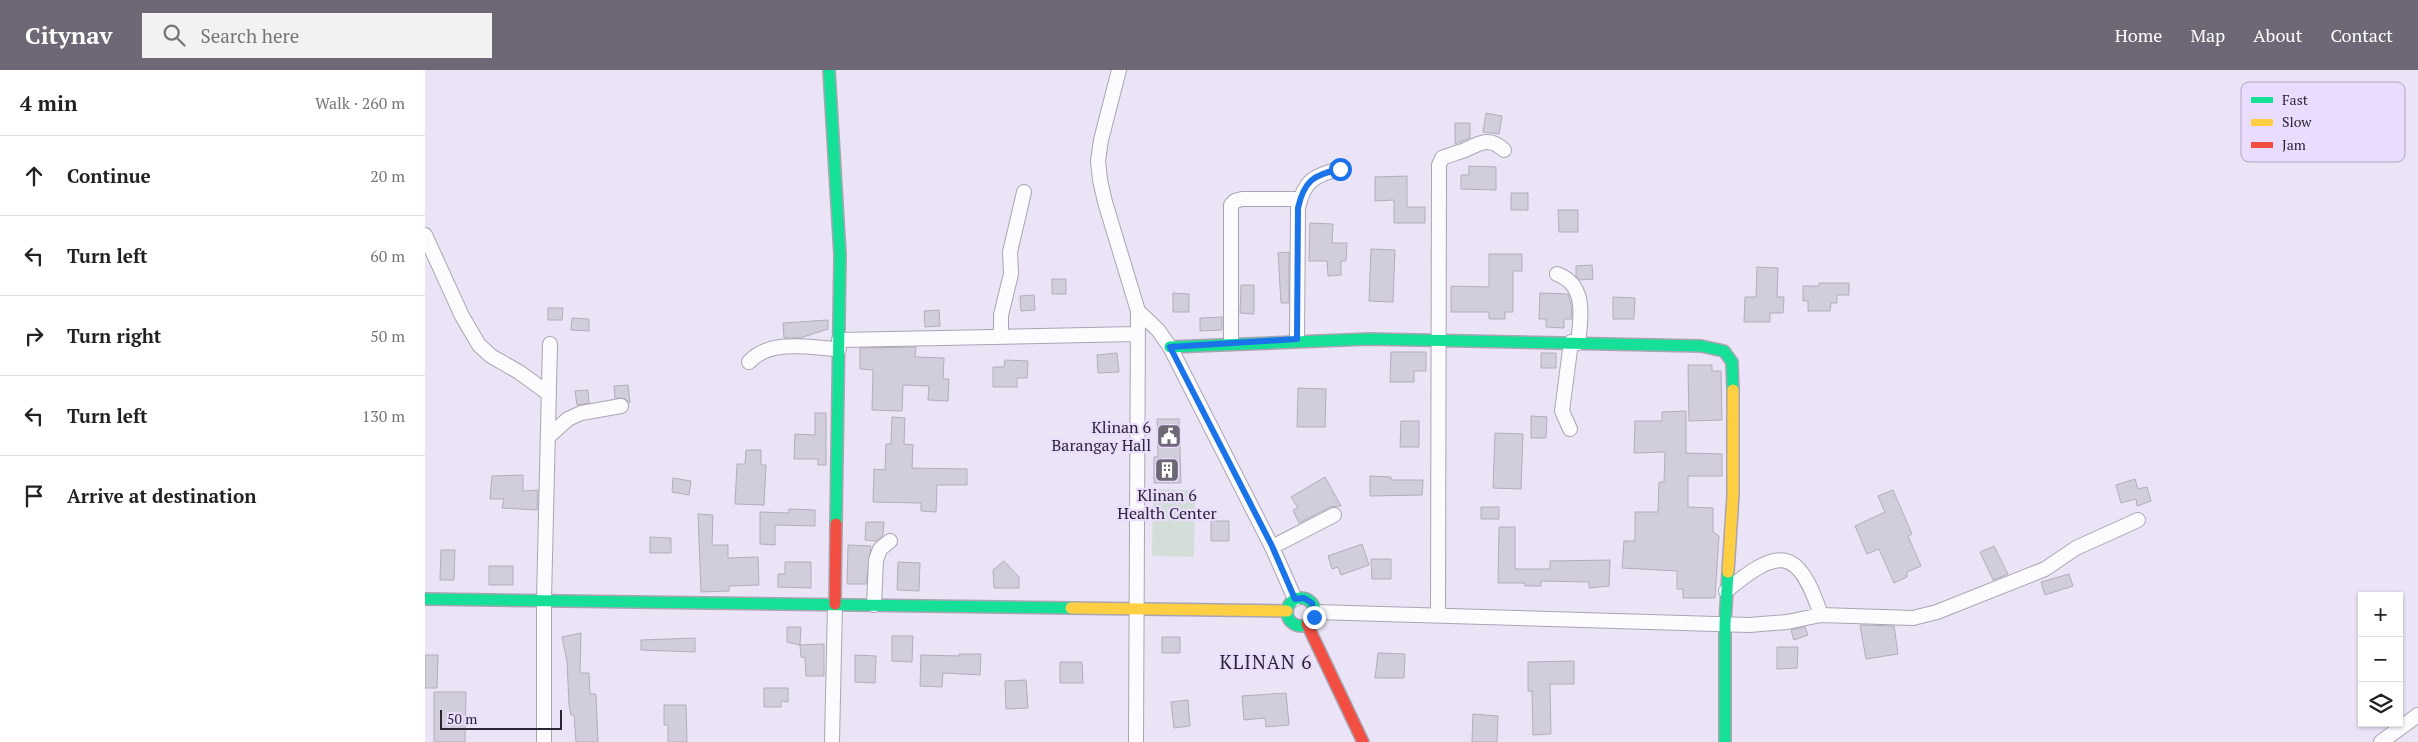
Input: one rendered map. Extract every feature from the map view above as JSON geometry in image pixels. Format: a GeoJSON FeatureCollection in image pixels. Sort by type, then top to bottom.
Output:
{"type":"FeatureCollection","features":[{"type":"Feature","properties":{"kind":"street"},"geometry":{"type":"LineString","coordinates":[[829,70],[840,255],[832,742]]}},
{"type":"Feature","properties":{"kind":"street"},"geometry":{"type":"LineString","coordinates":[[1119,70],[1101,140],[1099,170],[1105,202],[1138,311],[1136,334],[1136,742]]}},
{"type":"Feature","properties":{"kind":"street"},"geometry":{"type":"LineString","coordinates":[[1438,615],[1439,165],[1442,158],[1465,150],[1481,141],[1490,141],[1504,150]]}},
{"type":"Feature","properties":{"kind":"street"},"geometry":{"type":"LineString","coordinates":[[1297,339],[1300,200],[1302,192],[1319,174],[1340,169]]}},
{"type":"Feature","properties":{"kind":"street"},"geometry":{"type":"LineString","coordinates":[[1001,336],[1001,316],[1011,274],[1010,252],[1024,192]]}},
{"type":"Feature","properties":{"kind":"street"},"geometry":{"type":"LineString","coordinates":[[1231,342],[1231,205],[1235,200],[1242,199],[1300,200]]}},
{"type":"Feature","properties":{"kind":"street"},"geometry":{"type":"LineString","coordinates":[[425,236],[462,316],[479,345],[491,356],[519,372],[549,394]]}},
{"type":"Feature","properties":{"kind":"street"},"geometry":{"type":"LineString","coordinates":[[1557,274],[1573,283],[1579,294],[1575,343],[1563,412],[1570,429]]}},
{"type":"Feature","properties":{"kind":"street"},"geometry":{"type":"LineString","coordinates":[[1138,311],[1158,330],[1170,347],[1272,546],[1295,599]]}},
{"type":"Feature","properties":{"kind":"street"},"geometry":{"type":"LineString","coordinates":[[749,362],[756,354],[771,348],[1001,336],[1136,334]]}},
{"type":"Feature","properties":{"kind":"street"},"geometry":{"type":"LineString","coordinates":[[1170,347],[1297,339],[1439,340],[1719,348],[1732,362],[1734,436],[1733,496],[1725,624],[1725,742]]}},
{"type":"Feature","properties":{"kind":"street"},"geometry":{"type":"LineString","coordinates":[[544,742],[544,600],[550,344]]}},
{"type":"Feature","properties":{"kind":"street"},"geometry":{"type":"LineString","coordinates":[[548,436],[567,419],[581,413],[621,406]]}},
{"type":"Feature","properties":{"kind":"street"},"geometry":{"type":"LineString","coordinates":[[1272,546],[1334,515]]}},
{"type":"Feature","properties":{"kind":"street"},"geometry":{"type":"LineString","coordinates":[[1315,612],[1770,625],[1821,615],[1913,618],[1937,612],[2045,569],[2075,548],[2138,520]]}},
{"type":"Feature","properties":{"kind":"street"},"geometry":{"type":"LineString","coordinates":[[874,605],[876,560],[880,549],[890,541]]}},
{"type":"Feature","properties":{"kind":"street"},"geometry":{"type":"LineString","coordinates":[[1726,591],[1758,566],[1781,560],[1789,562],[1802,571],[1814,594],[1821,615]]}},
{"type":"Feature","properties":{"kind":"street"},"geometry":{"type":"LineString","coordinates":[[425,599],[1287,611]]}},
{"type":"Feature","properties":{"kind":"street"},"geometry":{"type":"LineString","coordinates":[[1307,624],[1294,623],[1287,611],[1288,606],[1295,599],[1309,600],[1315,612]]}},
{"type":"Feature","properties":{"kind":"street"},"geometry":{"type":"LineString","coordinates":[[1307,624],[1315,612]]}},
{"type":"Feature","properties":{"kind":"street"},"geometry":{"type":"LineString","coordinates":[[1307,624],[1363,742]]}},
{"type":"Feature","properties":{"kind":"street"},"geometry":{"type":"LineString","coordinates":[[2381,742],[2418,715]]}},
{"type":"Feature","properties":{"kind":"shaded area"},"geometry":{"type":"Polygon","coordinates":[[[1153,489],[1195,490],[1194,557],[1152,556],[1153,489]]]}},
{"type":"Feature","properties":{"kind":"building"},"geometry":{"type":"Polygon","coordinates":[[[1486,113],[1502,116],[1499,134],[1483,132],[1486,113]]]}},
{"type":"Feature","properties":{"kind":"building"},"geometry":{"type":"Polygon","coordinates":[[[1455,123],[1470,123],[1470,138],[1455,144],[1455,123]]]}},
{"type":"Feature","properties":{"kind":"building"},"geometry":{"type":"Polygon","coordinates":[[[1469,166],[1496,167],[1496,190],[1461,189],[1461,175],[1469,175],[1469,166]]]}},
{"type":"Feature","properties":{"kind":"building"},"geometry":{"type":"Polygon","coordinates":[[[1407,176],[1407,207],[1425,207],[1425,223],[1394,223],[1394,200],[1375,201],[1375,177],[1407,176]]]}},
{"type":"Feature","properties":{"kind":"building"},"geometry":{"type":"Polygon","coordinates":[[[1511,193],[1528,193],[1528,210],[1511,210],[1511,193]]]}},
{"type":"Feature","properties":{"kind":"building"},"geometry":{"type":"Polygon","coordinates":[[[1558,210],[1578,210],[1578,232],[1559,232],[1558,210]]]}},
{"type":"Feature","properties":{"kind":"building"},"geometry":{"type":"Polygon","coordinates":[[[1310,223],[1333,224],[1332,243],[1347,243],[1346,261],[1341,261],[1341,275],[1328,276],[1327,261],[1309,261],[1310,223]]]}},
{"type":"Feature","properties":{"kind":"building"},"geometry":{"type":"Polygon","coordinates":[[[1371,249],[1395,250],[1393,302],[1369,301],[1371,249]]]}},
{"type":"Feature","properties":{"kind":"building"},"geometry":{"type":"Polygon","coordinates":[[[1289,252],[1289,303],[1281,303],[1278,253],[1289,252]]]}},
{"type":"Feature","properties":{"kind":"building"},"geometry":{"type":"Polygon","coordinates":[[[1489,254],[1522,254],[1522,271],[1513,271],[1513,312],[1505,312],[1505,319],[1489,319],[1489,312],[1451,312],[1451,286],[1489,287],[1489,254]]]}},
{"type":"Feature","properties":{"kind":"building"},"geometry":{"type":"Polygon","coordinates":[[[1592,265],[1593,279],[1580,280],[1576,276],[1576,266],[1592,265]]]}},
{"type":"Feature","properties":{"kind":"building"},"geometry":{"type":"Polygon","coordinates":[[[1757,267],[1778,268],[1777,297],[1784,297],[1783,313],[1770,313],[1770,322],[1744,322],[1745,297],[1756,297],[1757,267]]]}},
{"type":"Feature","properties":{"kind":"building"},"geometry":{"type":"Polygon","coordinates":[[[1052,279],[1066,279],[1066,294],[1052,294],[1052,279]]]}},
{"type":"Feature","properties":{"kind":"building"},"geometry":{"type":"Polygon","coordinates":[[[1819,283],[1849,283],[1849,295],[1837,295],[1837,303],[1831,303],[1830,311],[1808,311],[1808,301],[1803,301],[1803,286],[1819,286],[1819,283]]]}},
{"type":"Feature","properties":{"kind":"building"},"geometry":{"type":"Polygon","coordinates":[[[1241,285],[1254,285],[1254,314],[1240,313],[1241,285]]]}},
{"type":"Feature","properties":{"kind":"building"},"geometry":{"type":"Polygon","coordinates":[[[1173,293],[1189,294],[1189,312],[1173,312],[1173,293]]]}},
{"type":"Feature","properties":{"kind":"building"},"geometry":{"type":"Polygon","coordinates":[[[1540,293],[1568,294],[1572,319],[1564,319],[1564,328],[1546,327],[1546,319],[1539,319],[1540,293]]]}},
{"type":"Feature","properties":{"kind":"building"},"geometry":{"type":"Polygon","coordinates":[[[1034,295],[1035,310],[1021,311],[1020,296],[1034,295]]]}},
{"type":"Feature","properties":{"kind":"building"},"geometry":{"type":"Polygon","coordinates":[[[1613,297],[1635,298],[1634,319],[1613,319],[1613,297]]]}},
{"type":"Feature","properties":{"kind":"building"},"geometry":{"type":"Polygon","coordinates":[[[548,308],[563,308],[562,320],[548,320],[548,308]]]}},
{"type":"Feature","properties":{"kind":"building"},"geometry":{"type":"Polygon","coordinates":[[[939,310],[940,326],[925,327],[924,311],[939,310]]]}},
{"type":"Feature","properties":{"kind":"building"},"geometry":{"type":"Polygon","coordinates":[[[1222,317],[1222,330],[1200,331],[1200,318],[1222,317]]]}},
{"type":"Feature","properties":{"kind":"building"},"geometry":{"type":"Polygon","coordinates":[[[572,318],[589,319],[589,331],[571,330],[572,318]]]}},
{"type":"Feature","properties":{"kind":"building"},"geometry":{"type":"Polygon","coordinates":[[[828,320],[828,329],[800,338],[784,338],[783,323],[828,320]]]}},
{"type":"Feature","properties":{"kind":"building"},"geometry":{"type":"Polygon","coordinates":[[[916,347],[915,357],[944,358],[943,379],[949,379],[948,401],[928,400],[929,386],[903,385],[902,411],[872,410],[873,370],[860,369],[860,348],[916,347]]]}},
{"type":"Feature","properties":{"kind":"building"},"geometry":{"type":"Polygon","coordinates":[[[1391,352],[1426,352],[1426,371],[1414,371],[1414,382],[1390,382],[1391,352]]]}},
{"type":"Feature","properties":{"kind":"building"},"geometry":{"type":"Polygon","coordinates":[[[1117,353],[1119,372],[1098,373],[1097,355],[1117,353]]]}},
{"type":"Feature","properties":{"kind":"building"},"geometry":{"type":"Polygon","coordinates":[[[1541,353],[1556,353],[1556,368],[1541,368],[1541,353]]]}},
{"type":"Feature","properties":{"kind":"building"},"geometry":{"type":"Polygon","coordinates":[[[1005,360],[1028,361],[1027,378],[1017,378],[1017,387],[993,387],[993,367],[1004,367],[1005,360]]]}},
{"type":"Feature","properties":{"kind":"building"},"geometry":{"type":"Polygon","coordinates":[[[1688,365],[1712,365],[1712,371],[1721,371],[1722,420],[1689,421],[1688,365]]]}},
{"type":"Feature","properties":{"kind":"building"},"geometry":{"type":"Polygon","coordinates":[[[628,385],[630,403],[624,398],[615,398],[614,386],[628,385]]]}},
{"type":"Feature","properties":{"kind":"building"},"geometry":{"type":"Polygon","coordinates":[[[1298,388],[1326,389],[1325,427],[1297,427],[1298,388]]]}},
{"type":"Feature","properties":{"kind":"building"},"geometry":{"type":"Polygon","coordinates":[[[588,390],[589,403],[577,405],[575,391],[588,390]]]}},
{"type":"Feature","properties":{"kind":"building"},"geometry":{"type":"Polygon","coordinates":[[[1686,411],[1686,453],[1722,454],[1722,476],[1688,476],[1688,507],[1713,508],[1713,532],[1719,536],[1715,598],[1683,598],[1683,589],[1677,589],[1677,571],[1622,568],[1624,541],[1635,541],[1635,512],[1658,512],[1659,482],[1664,482],[1665,452],[1634,453],[1635,421],[1662,421],[1662,412],[1686,411]]]}},
{"type":"Feature","properties":{"kind":"building"},"geometry":{"type":"Polygon","coordinates":[[[815,413],[826,413],[826,465],[818,465],[818,459],[794,459],[795,434],[815,435],[815,413]]]}},
{"type":"Feature","properties":{"kind":"building"},"geometry":{"type":"Polygon","coordinates":[[[1531,416],[1547,417],[1546,438],[1531,438],[1531,416]]]}},
{"type":"Feature","properties":{"kind":"building"},"geometry":{"type":"Polygon","coordinates":[[[892,417],[905,418],[904,444],[913,445],[912,468],[967,469],[967,485],[937,485],[936,512],[921,511],[921,503],[873,502],[874,469],[885,470],[886,444],[891,444],[892,417]]]}},
{"type":"Feature","properties":{"kind":"building"},"geometry":{"type":"Polygon","coordinates":[[[1157,419],[1179,419],[1181,483],[1154,483],[1154,457],[1158,457],[1157,419]]]}},
{"type":"Feature","properties":{"kind":"building"},"geometry":{"type":"Polygon","coordinates":[[[1401,421],[1419,421],[1419,447],[1400,447],[1401,421]]]}},
{"type":"Feature","properties":{"kind":"building"},"geometry":{"type":"Polygon","coordinates":[[[1495,433],[1523,434],[1521,489],[1493,488],[1495,433]]]}},
{"type":"Feature","properties":{"kind":"building"},"geometry":{"type":"Polygon","coordinates":[[[746,450],[761,450],[761,465],[766,465],[764,505],[735,504],[737,464],[745,464],[746,450]]]}},
{"type":"Feature","properties":{"kind":"building"},"geometry":{"type":"Polygon","coordinates":[[[523,475],[523,491],[538,490],[537,510],[502,508],[504,499],[490,499],[492,476],[523,475]]]}},
{"type":"Feature","properties":{"kind":"building"},"geometry":{"type":"Polygon","coordinates":[[[1370,476],[1391,477],[1391,480],[1423,480],[1422,495],[1370,496],[1370,476]]]}},
{"type":"Feature","properties":{"kind":"building"},"geometry":{"type":"Polygon","coordinates":[[[1325,477],[1341,506],[1330,507],[1299,523],[1293,510],[1298,508],[1291,497],[1325,477]]]}},
{"type":"Feature","properties":{"kind":"building"},"geometry":{"type":"Polygon","coordinates":[[[673,478],[691,481],[689,495],[672,492],[673,478]]]}},
{"type":"Feature","properties":{"kind":"building"},"geometry":{"type":"Polygon","coordinates":[[[2135,479],[2138,489],[2147,487],[2151,501],[2137,506],[2136,499],[2121,503],[2116,485],[2135,479]]]}},
{"type":"Feature","properties":{"kind":"building"},"geometry":{"type":"Polygon","coordinates":[[[1893,490],[1912,534],[1908,536],[1921,566],[1907,572],[1907,577],[1894,583],[1879,549],[1867,554],[1855,526],[1885,512],[1878,496],[1893,490]]]}},
{"type":"Feature","properties":{"kind":"building"},"geometry":{"type":"Polygon","coordinates":[[[1481,507],[1499,507],[1499,519],[1481,519],[1481,507]]]}},
{"type":"Feature","properties":{"kind":"building"},"geometry":{"type":"Polygon","coordinates":[[[789,509],[815,510],[815,526],[775,525],[775,545],[760,544],[760,512],[789,513],[789,509]]]}},
{"type":"Feature","properties":{"kind":"building"},"geometry":{"type":"Polygon","coordinates":[[[698,514],[713,515],[712,545],[728,545],[728,558],[758,557],[759,585],[729,586],[729,591],[701,592],[698,514]]]}},
{"type":"Feature","properties":{"kind":"building"},"geometry":{"type":"Polygon","coordinates":[[[1211,521],[1229,521],[1229,541],[1211,541],[1211,521]]]}},
{"type":"Feature","properties":{"kind":"building"},"geometry":{"type":"Polygon","coordinates":[[[866,522],[884,522],[883,535],[876,541],[865,540],[866,522]]]}},
{"type":"Feature","properties":{"kind":"building"},"geometry":{"type":"Polygon","coordinates":[[[1499,527],[1515,527],[1515,569],[1550,569],[1550,561],[1610,560],[1609,586],[1589,588],[1589,582],[1541,581],[1541,586],[1525,586],[1525,583],[1498,583],[1499,527]]]}},
{"type":"Feature","properties":{"kind":"building"},"geometry":{"type":"Polygon","coordinates":[[[650,537],[671,538],[671,553],[650,553],[650,537]]]}},
{"type":"Feature","properties":{"kind":"building"},"geometry":{"type":"Polygon","coordinates":[[[1362,544],[1369,565],[1341,575],[1338,567],[1332,569],[1328,556],[1362,544]]]}},
{"type":"Feature","properties":{"kind":"building"},"geometry":{"type":"Polygon","coordinates":[[[848,545],[871,546],[866,584],[847,584],[848,545]]]}},
{"type":"Feature","properties":{"kind":"building"},"geometry":{"type":"Polygon","coordinates":[[[1994,546],[2008,574],[1993,580],[1980,552],[1994,546]]]}},
{"type":"Feature","properties":{"kind":"building"},"geometry":{"type":"Polygon","coordinates":[[[441,550],[455,550],[454,580],[440,580],[441,550]]]}},
{"type":"Feature","properties":{"kind":"building"},"geometry":{"type":"Polygon","coordinates":[[[1371,559],[1391,559],[1391,579],[1372,579],[1371,559]]]}},
{"type":"Feature","properties":{"kind":"building"},"geometry":{"type":"Polygon","coordinates":[[[1004,561],[1019,577],[1019,588],[994,588],[993,570],[1004,561]]]}},
{"type":"Feature","properties":{"kind":"building"},"geometry":{"type":"Polygon","coordinates":[[[785,562],[811,562],[811,588],[778,587],[778,574],[785,574],[785,562]]]}},
{"type":"Feature","properties":{"kind":"building"},"geometry":{"type":"Polygon","coordinates":[[[898,562],[920,563],[919,591],[897,590],[898,562]]]}},
{"type":"Feature","properties":{"kind":"building"},"geometry":{"type":"Polygon","coordinates":[[[489,566],[513,566],[513,585],[489,585],[489,566]]]}},
{"type":"Feature","properties":{"kind":"building"},"geometry":{"type":"Polygon","coordinates":[[[2069,574],[2073,586],[2045,595],[2041,582],[2069,574]]]}},
{"type":"Feature","properties":{"kind":"building"},"geometry":{"type":"Polygon","coordinates":[[[1860,625],[1894,626],[1898,654],[1866,659],[1860,625]]]}},
{"type":"Feature","properties":{"kind":"building"},"geometry":{"type":"Polygon","coordinates":[[[787,627],[801,627],[800,645],[787,642],[787,627]]]}},
{"type":"Feature","properties":{"kind":"building"},"geometry":{"type":"Polygon","coordinates":[[[1805,627],[1808,635],[1794,640],[1791,630],[1805,627]]]}},
{"type":"Feature","properties":{"kind":"building"},"geometry":{"type":"Polygon","coordinates":[[[581,633],[580,673],[589,673],[590,694],[596,694],[598,742],[576,742],[574,715],[571,715],[569,705],[567,661],[562,637],[581,633]]]}},
{"type":"Feature","properties":{"kind":"building"},"geometry":{"type":"Polygon","coordinates":[[[892,636],[913,636],[912,662],[892,661],[892,636]]]}},
{"type":"Feature","properties":{"kind":"building"},"geometry":{"type":"Polygon","coordinates":[[[1162,637],[1180,637],[1180,653],[1162,653],[1162,637]]]}},
{"type":"Feature","properties":{"kind":"building"},"geometry":{"type":"Polygon","coordinates":[[[695,638],[695,652],[641,650],[641,640],[695,638]]]}},
{"type":"Feature","properties":{"kind":"building"},"geometry":{"type":"Polygon","coordinates":[[[824,644],[824,676],[806,676],[805,658],[801,657],[800,645],[824,644]]]}},
{"type":"Feature","properties":{"kind":"building"},"geometry":{"type":"Polygon","coordinates":[[[1777,647],[1798,647],[1797,668],[1777,669],[1777,647]]]}},
{"type":"Feature","properties":{"kind":"building"},"geometry":{"type":"Polygon","coordinates":[[[1378,653],[1405,654],[1404,678],[1375,678],[1378,653]]]}},
{"type":"Feature","properties":{"kind":"building"},"geometry":{"type":"Polygon","coordinates":[[[959,654],[981,654],[980,675],[943,673],[942,687],[920,686],[921,655],[959,656],[959,654]]]}},
{"type":"Feature","properties":{"kind":"building"},"geometry":{"type":"Polygon","coordinates":[[[425,655],[438,655],[437,688],[425,688],[425,655]]]}},
{"type":"Feature","properties":{"kind":"building"},"geometry":{"type":"Polygon","coordinates":[[[855,655],[876,656],[875,683],[855,682],[855,655]]]}},
{"type":"Feature","properties":{"kind":"building"},"geometry":{"type":"Polygon","coordinates":[[[1574,661],[1574,684],[1550,684],[1551,734],[1533,735],[1532,691],[1528,691],[1528,662],[1574,661]]]}},
{"type":"Feature","properties":{"kind":"building"},"geometry":{"type":"Polygon","coordinates":[[[1060,662],[1082,662],[1083,683],[1060,683],[1060,662]]]}},
{"type":"Feature","properties":{"kind":"building"},"geometry":{"type":"Polygon","coordinates":[[[1026,680],[1028,708],[1006,709],[1005,681],[1026,680]]]}},
{"type":"Feature","properties":{"kind":"building"},"geometry":{"type":"Polygon","coordinates":[[[764,688],[788,688],[788,702],[781,701],[781,707],[764,707],[764,688]]]}},
{"type":"Feature","properties":{"kind":"building"},"geometry":{"type":"Polygon","coordinates":[[[434,692],[466,692],[465,742],[434,742],[434,692]]]}},
{"type":"Feature","properties":{"kind":"building"},"geometry":{"type":"Polygon","coordinates":[[[1286,693],[1289,725],[1266,727],[1265,718],[1244,720],[1242,696],[1286,693]]]}},
{"type":"Feature","properties":{"kind":"building"},"geometry":{"type":"Polygon","coordinates":[[[1188,700],[1190,726],[1174,728],[1171,702],[1188,700]]]}},
{"type":"Feature","properties":{"kind":"building"},"geometry":{"type":"Polygon","coordinates":[[[664,705],[686,705],[687,742],[668,742],[668,725],[664,725],[664,705]]]}},
{"type":"Feature","properties":{"kind":"building"},"geometry":{"type":"Polygon","coordinates":[[[1473,714],[1498,716],[1497,742],[1472,742],[1473,714]]]}},
{"type":"Feature","properties":{"kind":"traffic: fast"},"geometry":{"type":"LineString","coordinates":[[829,70],[840,255],[836,524]]}},
{"type":"Feature","properties":{"kind":"traffic: fast"},"geometry":{"type":"LineString","coordinates":[[1170,347],[1369,339],[1701,346],[1724,351],[1732,362],[1733,390]]}},
{"type":"Feature","properties":{"kind":"traffic: fast"},"geometry":{"type":"LineString","coordinates":[[1725,742],[1725,624],[1728,572]]}},
{"type":"Feature","properties":{"kind":"traffic: fast"},"geometry":{"type":"LineString","coordinates":[[1301,598],[1311,602],[1315,612],[1311,622],[1301,626],[1291,622],[1287,612],[1291,602],[1301,598]]}},
{"type":"Feature","properties":{"kind":"traffic: fast"},"geometry":{"type":"LineString","coordinates":[[425,599],[1071,608]]}},
{"type":"Feature","properties":{"kind":"traffic: slow"},"geometry":{"type":"LineString","coordinates":[[1728,572],[1733,495],[1733,390]]}},
{"type":"Feature","properties":{"kind":"traffic: slow"},"geometry":{"type":"LineString","coordinates":[[1071,608],[1287,611]]}},
{"type":"Feature","properties":{"kind":"traffic: jam"},"geometry":{"type":"LineString","coordinates":[[835,604],[836,524]]}},
{"type":"Feature","properties":{"kind":"traffic: jam"},"geometry":{"type":"LineString","coordinates":[[1307,624],[1363,742]]}},
{"type":"Feature","properties":{"kind":"place","name":"Klinan 6 Barangay Hall"},"geometry":{"type":"Point","coordinates":[1169,436]}},
{"type":"Feature","properties":{"kind":"place","name":"Klinan 6 Health Center"},"geometry":{"type":"Point","coordinates":[1167,470]}},
{"type":"Feature","properties":{"kind":"district","name":"KLINAN 6"},"geometry":{"type":"Point","coordinates":[1266,662]}},
{"type":"Feature","properties":{"kind":"route"},"geometry":{"type":"LineString","coordinates":[[1314,617],[1314,607],[1309,600],[1304,598],[1295,599],[1272,546],[1170,347],[1297,339],[1298,208],[1302,192],[1319,174],[1340,169]]}}]}
